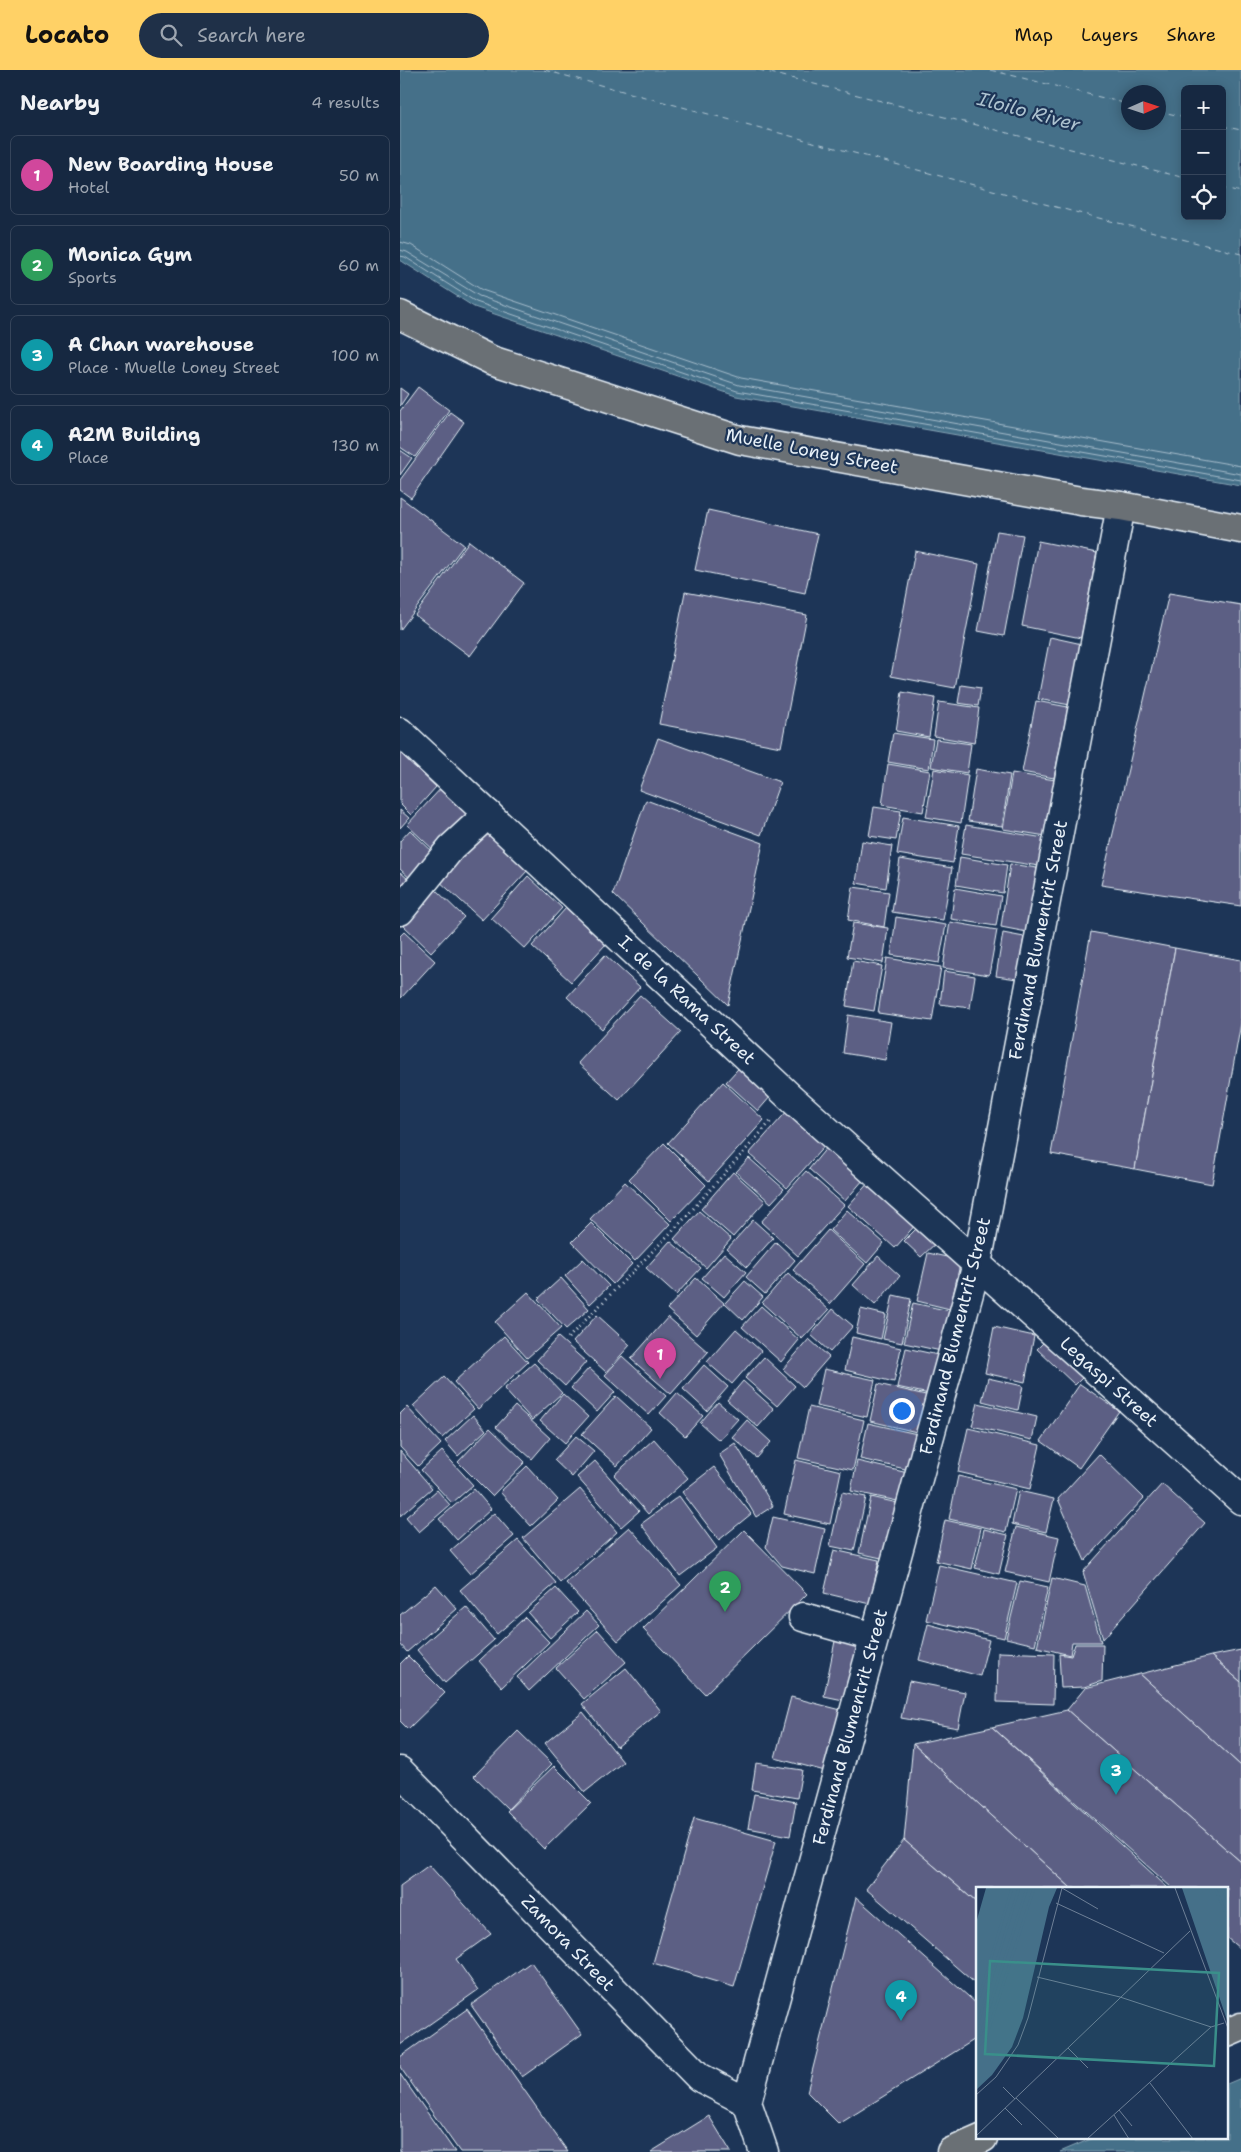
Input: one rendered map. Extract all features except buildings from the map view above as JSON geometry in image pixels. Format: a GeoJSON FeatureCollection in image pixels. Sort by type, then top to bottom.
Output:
{"type":"FeatureCollection","features":[{"type":"Feature","properties":{"kind":"main road","name":"Muelle Loney Street"},"geometry":{"type":"LineString","coordinates":[[400,315],[491,360],[740,440],[1081,501],[1121,506],[1241,529]]}},
{"type":"Feature","properties":{"kind":"main road"},"geometry":{"type":"LineString","coordinates":[[1228,2033],[1241,2027]]}},
{"type":"Feature","properties":{"kind":"main road"},"geometry":{"type":"LineString","coordinates":[[951,2152],[978,2140]]}},
{"type":"Feature","properties":{"kind":"street","name":"Ferdinand Blumentrit Street"},"geometry":{"type":"LineString","coordinates":[[747,2102],[977,1264],[1121,506]]}},
{"type":"Feature","properties":{"kind":"street","name":"I. de la Rama Street"},"geometry":{"type":"LineString","coordinates":[[400,732],[791,1098],[977,1264]]}},
{"type":"Feature","properties":{"kind":"street"},"geometry":{"type":"LineString","coordinates":[[400,911],[451,848],[488,814]]}},
{"type":"Feature","properties":{"kind":"street","name":"Legaspi Street"},"geometry":{"type":"LineString","coordinates":[[977,1264],[1241,1500]]}},
{"type":"Feature","properties":{"kind":"street"},"geometry":{"type":"LineString","coordinates":[[803,1617],[874,1638]]}},
{"type":"Feature","properties":{"kind":"street","name":"Zamora Street"},"geometry":{"type":"LineString","coordinates":[[400,1770],[699,2077],[747,2102]]}},
{"type":"Feature","properties":{"kind":"street"},"geometry":{"type":"LineString","coordinates":[[747,2102],[764,2152]]}},
{"type":"Feature","properties":{"kind":"path"},"geometry":{"type":"LineString","coordinates":[[568,1338],[684,1219],[791,1098]]}},
{"type":"Feature","properties":{"kind":"water","name":"Iloilo River"},"geometry":{"type":"Polygon","coordinates":[[[400,70],[1241,70],[1241,485],[736,396],[474,307],[400,260],[400,70]]]}},
{"type":"Feature","properties":{"kind":"water"},"geometry":{"type":"Polygon","coordinates":[[[1241,2078],[1241,2152],[1060,2152],[1088,2140],[1228,2140],[1228,2084],[1241,2078]]]}},
{"type":"Feature","properties":{"kind":"ferry route"},"geometry":{"type":"LineString","coordinates":[[544,70],[1071,211],[1241,254]]}},
{"type":"Feature","properties":{"kind":"ferry route"},"geometry":{"type":"LineString","coordinates":[[759,70],[1181,177]]}},
{"type":"Feature","properties":{"kind":"ferry route"},"geometry":{"type":"LineString","coordinates":[[990,70],[1121,102]]}},
{"type":"Feature","properties":{"kind":"ferry route"},"geometry":{"type":"LineString","coordinates":[[1166,113],[1181,116]]}},
{"type":"Feature","properties":{"kind":"ferry route"},"geometry":{"type":"LineString","coordinates":[[1226,127],[1241,130]]}},
{"type":"Feature","properties":{"kind":"ferry route"},"geometry":{"type":"LineString","coordinates":[[1226,188],[1241,192]]}},
{"type":"Feature","properties":{"kind":"place","name":"New Boarding House"},"geometry":{"type":"Point","coordinates":[660,1379]}},
{"type":"Feature","properties":{"kind":"place","name":"Monica Gym"},"geometry":{"type":"Point","coordinates":[725,1612]}},
{"type":"Feature","properties":{"kind":"place","name":"A Chan warehouse"},"geometry":{"type":"Point","coordinates":[1116,1795]}},
{"type":"Feature","properties":{"kind":"place","name":"A2M Building"},"geometry":{"type":"Point","coordinates":[901,2021]}}]}
